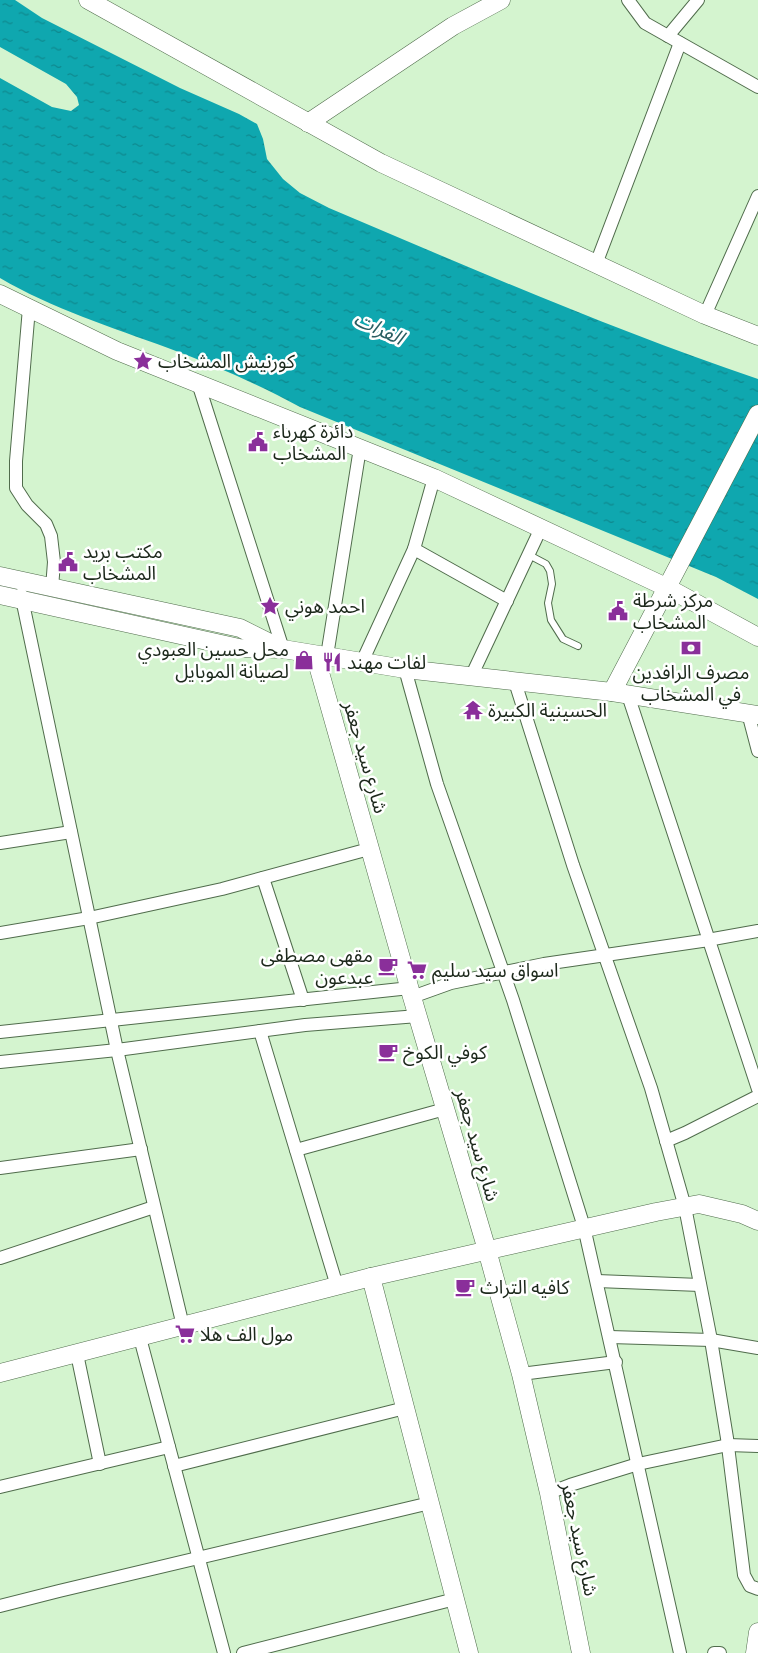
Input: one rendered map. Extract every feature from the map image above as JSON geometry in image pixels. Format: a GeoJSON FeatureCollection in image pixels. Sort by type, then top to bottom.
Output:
{"type":"FeatureCollection","features":[{"type":"Feature","properties":{"kind":"street"},"geometry":{"type":"LineString","coordinates":[[88,0],[380,164],[705,315],[758,336]]}},
{"type":"Feature","properties":{"kind":"street"},"geometry":{"type":"LineString","coordinates":[[308,123],[453,26],[501,0]]}},
{"type":"Feature","properties":{"kind":"street"},"geometry":{"type":"LineString","coordinates":[[628,0],[645,23],[758,87]]}},
{"type":"Feature","properties":{"kind":"street"},"geometry":{"type":"LineString","coordinates":[[596,264],[674,40],[698,0]]}},
{"type":"Feature","properties":{"kind":"street"},"geometry":{"type":"LineString","coordinates":[[705,315],[758,196]]}},
{"type":"Feature","properties":{"kind":"street"},"geometry":{"type":"LineString","coordinates":[[0,294],[117,351],[434,478],[668,588],[758,637]]}},
{"type":"Feature","properties":{"kind":"street"},"geometry":{"type":"LineString","coordinates":[[29,308],[16,461],[16,488],[27,505],[46,524],[51,536],[54,562],[52,588]]}},
{"type":"Feature","properties":{"kind":"street"},"geometry":{"type":"LineString","coordinates":[[198,383],[283,649]]}},
{"type":"Feature","properties":{"kind":"street"},"geometry":{"type":"LineString","coordinates":[[758,414],[668,588],[620,694],[708,940],[758,1088]]}},
{"type":"Feature","properties":{"kind":"street"},"geometry":{"type":"LineString","coordinates":[[321,655],[360,448]]}},
{"type":"Feature","properties":{"kind":"street"},"geometry":{"type":"LineString","coordinates":[[362,662],[414,549],[434,478]]}},
{"type":"Feature","properties":{"kind":"street"},"geometry":{"type":"LineString","coordinates":[[471,677],[541,528]]}},
{"type":"Feature","properties":{"kind":"street"},"geometry":{"type":"LineString","coordinates":[[414,549],[507,601]]}},
{"type":"Feature","properties":{"kind":"street"},"geometry":{"type":"LineString","coordinates":[[0,576],[240,628],[283,649]]}},
{"type":"Feature","properties":{"kind":"street"},"geometry":{"type":"LineString","coordinates":[[20,581],[22,600],[117,1050],[183,1326]]}},
{"type":"Feature","properties":{"kind":"street"},"geometry":{"type":"LineString","coordinates":[[0,595],[239,648],[283,649],[405,669],[620,694],[753,714],[758,750]]}},
{"type":"Feature","properties":{"kind":"street","name":"شارع سيد جعفر"},"geometry":{"type":"LineString","coordinates":[[321,655],[369,849],[487,1250],[521,1374],[549,1494],[581,1653]]}},
{"type":"Feature","properties":{"kind":"street"},"geometry":{"type":"LineString","coordinates":[[405,669],[437,784],[503,972],[584,1228],[598,1281],[680,1653]]}},
{"type":"Feature","properties":{"kind":"street"},"geometry":{"type":"LineString","coordinates":[[515,682],[573,865],[651,1088],[685,1207],[711,1340],[728,1445],[744,1575],[750,1586],[758,1589]]}},
{"type":"Feature","properties":{"kind":"street"},"geometry":{"type":"LineString","coordinates":[[0,843],[71,832]]}},
{"type":"Feature","properties":{"kind":"street"},"geometry":{"type":"LineString","coordinates":[[0,933],[89,918],[222,889],[369,849]]}},
{"type":"Feature","properties":{"kind":"street"},"geometry":{"type":"LineString","coordinates":[[262,878],[303,1000]]}},
{"type":"Feature","properties":{"kind":"street"},"geometry":{"type":"LineString","coordinates":[[0,1032],[303,1000],[411,992],[544,964],[758,931]]}},
{"type":"Feature","properties":{"kind":"street"},"geometry":{"type":"LineString","coordinates":[[0,1062],[117,1050],[306,1025],[418,1016]]}},
{"type":"Feature","properties":{"kind":"street"},"geometry":{"type":"LineString","coordinates":[[260,1031],[336,1286]]}},
{"type":"Feature","properties":{"kind":"street"},"geometry":{"type":"LineString","coordinates":[[666,1141],[758,1096]]}},
{"type":"Feature","properties":{"kind":"street"},"geometry":{"type":"LineString","coordinates":[[296,1150],[446,1109]]}},
{"type":"Feature","properties":{"kind":"street"},"geometry":{"type":"LineString","coordinates":[[0,1168],[141,1149]]}},
{"type":"Feature","properties":{"kind":"street"},"geometry":{"type":"LineString","coordinates":[[0,1373],[371,1277],[584,1228],[699,1204],[742,1214],[758,1221]]}},
{"type":"Feature","properties":{"kind":"street"},"geometry":{"type":"LineString","coordinates":[[0,1258],[154,1207]]}},
{"type":"Feature","properties":{"kind":"street"},"geometry":{"type":"LineString","coordinates":[[371,1277],[469,1653]]}},
{"type":"Feature","properties":{"kind":"street"},"geometry":{"type":"LineString","coordinates":[[598,1281],[700,1285]]}},
{"type":"Feature","properties":{"kind":"street"},"geometry":{"type":"LineString","coordinates":[[610,1337],[711,1340],[758,1348]]}},
{"type":"Feature","properties":{"kind":"street"},"geometry":{"type":"LineString","coordinates":[[140,1338],[224,1653]]}},
{"type":"Feature","properties":{"kind":"street"},"geometry":{"type":"LineString","coordinates":[[78,1354],[100,1464]]}},
{"type":"Feature","properties":{"kind":"street"},"geometry":{"type":"LineString","coordinates":[[521,1374],[616,1362]]}},
{"type":"Feature","properties":{"kind":"street"},"geometry":{"type":"LineString","coordinates":[[174,1466],[405,1408]]}},
{"type":"Feature","properties":{"kind":"street"},"geometry":{"type":"LineString","coordinates":[[549,1494],[570,1485],[638,1464],[728,1445],[758,1446]]}},
{"type":"Feature","properties":{"kind":"street"},"geometry":{"type":"LineString","coordinates":[[0,1487],[169,1447]]}},
{"type":"Feature","properties":{"kind":"street"},"geometry":{"type":"LineString","coordinates":[[0,1606],[59,1590],[430,1502]]}},
{"type":"Feature","properties":{"kind":"street"},"geometry":{"type":"LineString","coordinates":[[243,1653],[455,1599]]}},
{"type":"Feature","properties":{"kind":"street"},"geometry":{"type":"LineString","coordinates":[[755,1653],[758,1632]]}},
{"type":"Feature","properties":{"kind":"street"},"geometry":{"type":"LineString","coordinates":[[714,1653],[720,1653]]}},
{"type":"Feature","properties":{"kind":"lane"},"geometry":{"type":"LineString","coordinates":[[529,556],[546,564],[550,571],[552,584],[548,603],[551,620],[563,639],[578,646]]}},
{"type":"Feature","properties":{"kind":"water","name":"الفرات"},"geometry":{"type":"Polygon","coordinates":[[[0,0],[15,0],[42,18],[180,88],[257,124],[263,139],[267,159],[283,179],[300,193],[329,208],[596,319],[758,379],[758,599],[716,577],[300,407],[268,390],[185,354],[61,308],[0,278],[0,78],[52,107],[71,111],[79,105],[77,97],[66,84],[0,47],[0,0]]]}},
{"type":"Feature","properties":{"kind":"place","name":"كورنيش المشخاب"},"geometry":{"type":"Point","coordinates":[143,361]}},
{"type":"Feature","properties":{"kind":"place","name":"دائرة كهرباء المشخاب"},"geometry":{"type":"Point","coordinates":[258,442]}},
{"type":"Feature","properties":{"kind":"place","name":"مكتب بريد المشخاب"},"geometry":{"type":"Point","coordinates":[68,562]}},
{"type":"Feature","properties":{"kind":"place","name":"احمد هوني"},"geometry":{"type":"Point","coordinates":[270,606]}},
{"type":"Feature","properties":{"kind":"place","name":"مركز شرطة المشخاب"},"geometry":{"type":"Point","coordinates":[618,611]}},
{"type":"Feature","properties":{"kind":"place","name":"مصرف الرافدين في المشخاب"},"geometry":{"type":"Point","coordinates":[691,648]}},
{"type":"Feature","properties":{"kind":"place","name":"محل حسين العبودي لصيانة الموبايل"},"geometry":{"type":"Point","coordinates":[304,660]}},
{"type":"Feature","properties":{"kind":"place","name":"لفات مهند"},"geometry":{"type":"Point","coordinates":[332,662]}},
{"type":"Feature","properties":{"kind":"place","name":"الحسينية الكبيرة"},"geometry":{"type":"Point","coordinates":[473,710]}},
{"type":"Feature","properties":{"kind":"place","name":"مقهى مصطفى عبدعون"},"geometry":{"type":"Point","coordinates":[388,966]}},
{"type":"Feature","properties":{"kind":"place","name":"اسواق سيد سليم"},"geometry":{"type":"Point","coordinates":[417,970]}},
{"type":"Feature","properties":{"kind":"place","name":"كوفي الكوخ"},"geometry":{"type":"Point","coordinates":[388,1052]}},
{"type":"Feature","properties":{"kind":"place","name":"كافيه التراث"},"geometry":{"type":"Point","coordinates":[465,1287]}},
{"type":"Feature","properties":{"kind":"place","name":"مول الف هلا"},"geometry":{"type":"Point","coordinates":[185,1334]}}]}
